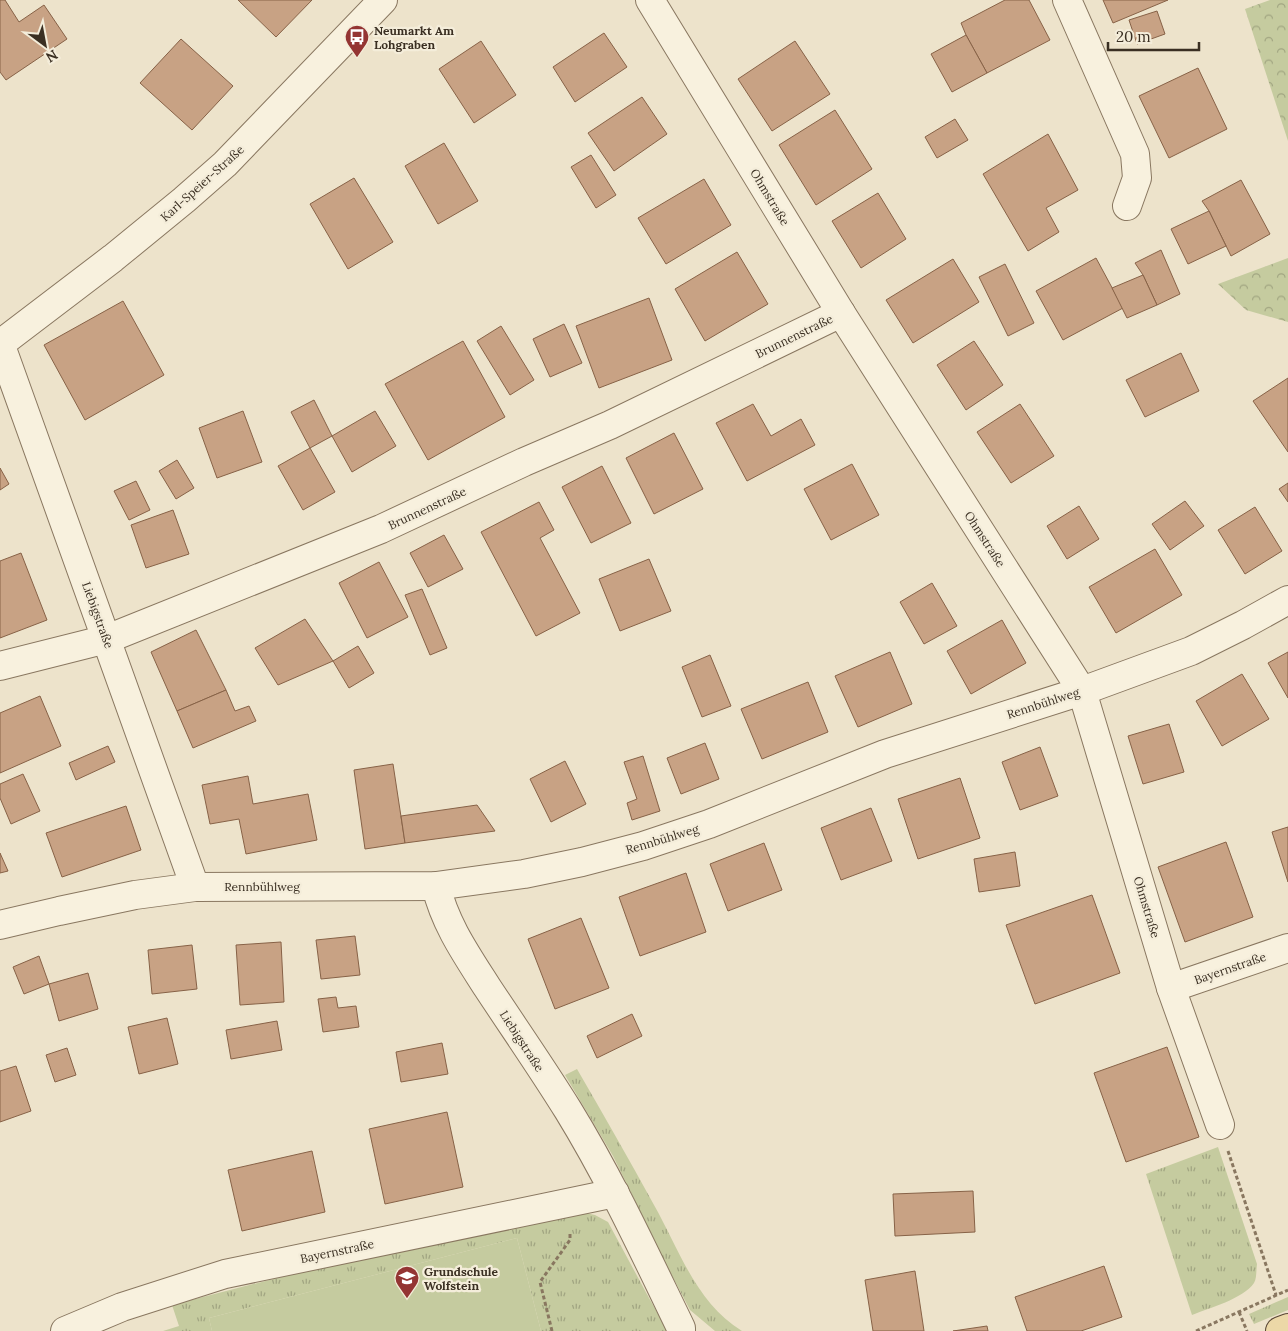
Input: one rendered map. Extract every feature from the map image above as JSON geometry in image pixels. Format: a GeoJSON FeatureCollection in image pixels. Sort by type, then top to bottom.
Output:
{"type":"FeatureCollection","features":[{"type":"Feature","properties":{"kind":"main road"},"geometry":{"type":"LineString","coordinates":[[1280,1331],[1288,1328]]}},
{"type":"Feature","properties":{"kind":"street","name":"Karl-Speier-Straße"},"geometry":{"type":"LineString","coordinates":[[0,343],[114,258],[225,164],[383,0]]}},
{"type":"Feature","properties":{"kind":"street","name":"Ohmstraße"},"geometry":{"type":"LineString","coordinates":[[650,0],[841,313],[1082,691],[1171,988],[1220,1125]]}},
{"type":"Feature","properties":{"kind":"street"},"geometry":{"type":"LineString","coordinates":[[1067,0],[1135,154],[1137,178],[1127,206]]}},
{"type":"Feature","properties":{"kind":"street","name":"Brunnenstraße"},"geometry":{"type":"LineString","coordinates":[[0,666],[107,639],[381,529],[610,424],[841,313]]}},
{"type":"Feature","properties":{"kind":"street","name":"Liebigstraße"},"geometry":{"type":"LineString","coordinates":[[0,343],[195,887]]}},
{"type":"Feature","properties":{"kind":"street","name":"Rennbühlweg"},"geometry":{"type":"LineString","coordinates":[[0,926],[126,897],[195,887],[436,886],[524,874],[582,862],[643,846],[709,824],[885,754],[1082,691],[1192,650],[1288,600]]}},
{"type":"Feature","properties":{"kind":"street","name":"Liebigstraße"},"geometry":{"type":"LineString","coordinates":[[436,886],[441,906],[459,944],[567,1108],[615,1193],[681,1331]]}},
{"type":"Feature","properties":{"kind":"street","name":"Bayernstraße"},"geometry":{"type":"LineString","coordinates":[[1171,988],[1288,948]]}},
{"type":"Feature","properties":{"kind":"street","name":"Bayernstraße"},"geometry":{"type":"LineString","coordinates":[[65,1331],[122,1307],[225,1274],[615,1193]]}},
{"type":"Feature","properties":{"kind":"path"},"geometry":{"type":"LineString","coordinates":[[1220,1125],[1276,1295]]}},
{"type":"Feature","properties":{"kind":"path"},"geometry":{"type":"LineString","coordinates":[[552,1331],[540,1282],[570,1240],[569,1202]]}},
{"type":"Feature","properties":{"kind":"path"},"geometry":{"type":"LineString","coordinates":[[1196,1331],[1288,1290]]}},
{"type":"Feature","properties":{"kind":"path"},"geometry":{"type":"LineString","coordinates":[[1239,1312],[1247,1331]]}},
{"type":"Feature","properties":{"kind":"green space"},"geometry":{"type":"Polygon","coordinates":[[[1270,0],[1288,0],[1288,141],[1245,9],[1270,0]]]}},
{"type":"Feature","properties":{"kind":"green space"},"geometry":{"type":"Polygon","coordinates":[[[1288,258],[1288,322],[1246,310],[1218,284],[1288,258]]]}},
{"type":"Feature","properties":{"kind":"green space"},"geometry":{"type":"Polygon","coordinates":[[[577,1069],[645,1188],[690,1274],[712,1306],[742,1331],[715,1331],[690,1310],[613,1156],[565,1075],[577,1069]]]}},
{"type":"Feature","properties":{"kind":"green space"},"geometry":{"type":"Polygon","coordinates":[[[1218,1147],[1257,1264],[1256,1276],[1254,1283],[1242,1294],[1192,1315],[1146,1174],[1218,1147]]]}},
{"type":"Feature","properties":{"kind":"green space"},"geometry":{"type":"Polygon","coordinates":[[[581,1212],[595,1215],[608,1222],[668,1331],[541,1331],[517,1238],[209,1318],[212,1331],[163,1331],[179,1326],[172,1305],[339,1262],[581,1212]]]}},
{"type":"Feature","properties":{"kind":"green space","name":"Grundschule Wolfstein"},"geometry":{"type":"Polygon","coordinates":[[[517,1238],[541,1331],[212,1331],[209,1318],[517,1238]]]}},
{"type":"Feature","properties":{"kind":"green space"},"geometry":{"type":"Polygon","coordinates":[[[1288,1297],[1288,1310],[1254,1324],[1249,1314],[1288,1297]]]}},
{"type":"Feature","properties":{"kind":"building"},"geometry":{"type":"Polygon","coordinates":[[[0,0],[5,0],[19,22],[44,5],[67,39],[6,80],[0,72],[0,0]]]}},
{"type":"Feature","properties":{"kind":"building"},"geometry":{"type":"Polygon","coordinates":[[[238,0],[312,0],[276,37],[238,0]]]}},
{"type":"Feature","properties":{"kind":"building"},"geometry":{"type":"Polygon","coordinates":[[[1005,0],[1029,0],[1050,40],[987,73],[961,23],[1005,0]]]}},
{"type":"Feature","properties":{"kind":"building"},"geometry":{"type":"Polygon","coordinates":[[[1103,0],[1168,0],[1113,23],[1103,0]]]}},
{"type":"Feature","properties":{"kind":"building"},"geometry":{"type":"Polygon","coordinates":[[[1157,11],[1165,34],[1137,44],[1129,20],[1157,11]]]}},
{"type":"Feature","properties":{"kind":"building"},"geometry":{"type":"Polygon","coordinates":[[[604,33],[627,67],[575,102],[553,67],[604,33]]]}},
{"type":"Feature","properties":{"kind":"building"},"geometry":{"type":"Polygon","coordinates":[[[966,35],[987,73],[952,92],[931,54],[966,35]]]}},
{"type":"Feature","properties":{"kind":"building"},"geometry":{"type":"Polygon","coordinates":[[[181,39],[233,86],[192,130],[140,83],[181,39]]]}},
{"type":"Feature","properties":{"kind":"building"},"geometry":{"type":"Polygon","coordinates":[[[481,41],[516,95],[474,123],[439,69],[481,41]]]}},
{"type":"Feature","properties":{"kind":"building"},"geometry":{"type":"Polygon","coordinates":[[[795,41],[830,94],[772,131],[738,79],[795,41]]]}},
{"type":"Feature","properties":{"kind":"building"},"geometry":{"type":"Polygon","coordinates":[[[1198,68],[1227,129],[1169,158],[1139,96],[1198,68]]]}},
{"type":"Feature","properties":{"kind":"building"},"geometry":{"type":"Polygon","coordinates":[[[642,97],[667,134],[614,171],[588,133],[642,97]]]}},
{"type":"Feature","properties":{"kind":"building"},"geometry":{"type":"Polygon","coordinates":[[[835,110],[872,169],[816,205],[779,145],[835,110]]]}},
{"type":"Feature","properties":{"kind":"building"},"geometry":{"type":"Polygon","coordinates":[[[955,119],[968,140],[937,158],[925,137],[955,119]]]}},
{"type":"Feature","properties":{"kind":"building"},"geometry":{"type":"Polygon","coordinates":[[[1048,134],[1078,190],[1046,208],[1059,232],[1028,251],[983,174],[1048,134]]]}},
{"type":"Feature","properties":{"kind":"building"},"geometry":{"type":"Polygon","coordinates":[[[444,143],[478,201],[438,224],[405,166],[444,143]]]}},
{"type":"Feature","properties":{"kind":"building"},"geometry":{"type":"Polygon","coordinates":[[[591,155],[616,195],[596,208],[571,167],[591,155]]]}},
{"type":"Feature","properties":{"kind":"building"},"geometry":{"type":"Polygon","coordinates":[[[354,178],[393,242],[348,269],[310,204],[354,178]]]}},
{"type":"Feature","properties":{"kind":"building"},"geometry":{"type":"Polygon","coordinates":[[[704,179],[731,225],[666,264],[638,218],[704,179]]]}},
{"type":"Feature","properties":{"kind":"building"},"geometry":{"type":"Polygon","coordinates":[[[1241,180],[1270,234],[1231,256],[1209,211],[1202,201],[1241,180]]]}},
{"type":"Feature","properties":{"kind":"building"},"geometry":{"type":"Polygon","coordinates":[[[878,193],[906,239],[861,268],[832,221],[878,193]]]}},
{"type":"Feature","properties":{"kind":"building"},"geometry":{"type":"Polygon","coordinates":[[[1209,211],[1226,246],[1188,264],[1171,229],[1209,211]]]}},
{"type":"Feature","properties":{"kind":"building"},"geometry":{"type":"Polygon","coordinates":[[[1161,250],[1180,294],[1157,305],[1143,275],[1135,263],[1161,250]]]}},
{"type":"Feature","properties":{"kind":"building"},"geometry":{"type":"Polygon","coordinates":[[[737,252],[768,304],[705,341],[675,289],[737,252]]]}},
{"type":"Feature","properties":{"kind":"building"},"geometry":{"type":"Polygon","coordinates":[[[1096,258],[1123,308],[1063,340],[1036,291],[1096,258]]]}},
{"type":"Feature","properties":{"kind":"building"},"geometry":{"type":"Polygon","coordinates":[[[953,259],[979,302],[913,343],[886,300],[953,259]]]}},
{"type":"Feature","properties":{"kind":"building"},"geometry":{"type":"Polygon","coordinates":[[[1005,264],[1034,323],[1008,336],[979,277],[1005,264]]]}},
{"type":"Feature","properties":{"kind":"building"},"geometry":{"type":"Polygon","coordinates":[[[1143,275],[1157,305],[1127,318],[1112,288],[1143,275]]]}},
{"type":"Feature","properties":{"kind":"building"},"geometry":{"type":"Polygon","coordinates":[[[649,298],[672,360],[599,388],[576,326],[649,298]]]}},
{"type":"Feature","properties":{"kind":"building"},"geometry":{"type":"Polygon","coordinates":[[[123,301],[164,375],[85,420],[44,345],[123,301]]]}},
{"type":"Feature","properties":{"kind":"building"},"geometry":{"type":"Polygon","coordinates":[[[564,324],[582,363],[550,377],[533,339],[564,324]]]}},
{"type":"Feature","properties":{"kind":"building"},"geometry":{"type":"Polygon","coordinates":[[[501,326],[534,380],[510,395],[477,341],[501,326]]]}},
{"type":"Feature","properties":{"kind":"building"},"geometry":{"type":"Polygon","coordinates":[[[463,341],[505,417],[428,460],[385,384],[463,341]]]}},
{"type":"Feature","properties":{"kind":"building"},"geometry":{"type":"Polygon","coordinates":[[[974,341],[1003,385],[966,410],[937,365],[974,341]]]}},
{"type":"Feature","properties":{"kind":"building"},"geometry":{"type":"Polygon","coordinates":[[[1181,353],[1199,391],[1145,417],[1126,380],[1181,353]]]}},
{"type":"Feature","properties":{"kind":"building"},"geometry":{"type":"Polygon","coordinates":[[[1288,378],[1288,452],[1253,401],[1288,378]]]}},
{"type":"Feature","properties":{"kind":"building"},"geometry":{"type":"Polygon","coordinates":[[[314,400],[332,436],[310,448],[291,412],[314,400]]]}},
{"type":"Feature","properties":{"kind":"building"},"geometry":{"type":"Polygon","coordinates":[[[753,404],[771,436],[801,419],[815,445],[747,481],[716,423],[753,404]]]}},
{"type":"Feature","properties":{"kind":"building"},"geometry":{"type":"Polygon","coordinates":[[[1020,404],[1054,456],[1011,483],[977,432],[1020,404]]]}},
{"type":"Feature","properties":{"kind":"building"},"geometry":{"type":"Polygon","coordinates":[[[243,411],[262,462],[217,478],[199,428],[243,411]]]}},
{"type":"Feature","properties":{"kind":"building"},"geometry":{"type":"Polygon","coordinates":[[[375,411],[396,446],[352,472],[332,436],[375,411]]]}},
{"type":"Feature","properties":{"kind":"building"},"geometry":{"type":"Polygon","coordinates":[[[674,433],[703,489],[654,514],[626,458],[674,433]]]}},
{"type":"Feature","properties":{"kind":"building"},"geometry":{"type":"Polygon","coordinates":[[[310,448],[335,492],[303,510],[278,466],[310,448]]]}},
{"type":"Feature","properties":{"kind":"building"},"geometry":{"type":"Polygon","coordinates":[[[177,460],[194,488],[176,499],[159,471],[177,460]]]}},
{"type":"Feature","properties":{"kind":"building"},"geometry":{"type":"Polygon","coordinates":[[[852,464],[879,515],[831,540],[804,489],[852,464]]]}},
{"type":"Feature","properties":{"kind":"building"},"geometry":{"type":"Polygon","coordinates":[[[602,466],[631,523],[591,543],[562,487],[602,466]]]}},
{"type":"Feature","properties":{"kind":"building"},"geometry":{"type":"Polygon","coordinates":[[[0,468],[9,484],[0,490],[0,468]]]}},
{"type":"Feature","properties":{"kind":"building"},"geometry":{"type":"Polygon","coordinates":[[[136,481],[150,510],[129,520],[114,491],[136,481]]]}},
{"type":"Feature","properties":{"kind":"building"},"geometry":{"type":"Polygon","coordinates":[[[1288,483],[1288,502],[1279,489],[1288,483]]]}},
{"type":"Feature","properties":{"kind":"building"},"geometry":{"type":"Polygon","coordinates":[[[1185,501],[1204,526],[1170,550],[1152,524],[1185,501]]]}},
{"type":"Feature","properties":{"kind":"building"},"geometry":{"type":"Polygon","coordinates":[[[539,502],[554,530],[540,538],[580,613],[536,636],[481,532],[539,502]]]}},
{"type":"Feature","properties":{"kind":"building"},"geometry":{"type":"Polygon","coordinates":[[[1079,506],[1099,539],[1067,559],[1047,526],[1079,506]]]}},
{"type":"Feature","properties":{"kind":"building"},"geometry":{"type":"Polygon","coordinates":[[[1255,507],[1282,551],[1245,574],[1218,530],[1255,507]]]}},
{"type":"Feature","properties":{"kind":"building"},"geometry":{"type":"Polygon","coordinates":[[[173,510],[189,554],[146,568],[131,525],[173,510]]]}},
{"type":"Feature","properties":{"kind":"building"},"geometry":{"type":"Polygon","coordinates":[[[444,535],[463,569],[428,587],[410,553],[444,535]]]}},
{"type":"Feature","properties":{"kind":"building"},"geometry":{"type":"Polygon","coordinates":[[[1155,549],[1182,595],[1116,633],[1089,587],[1155,549]]]}},
{"type":"Feature","properties":{"kind":"building"},"geometry":{"type":"Polygon","coordinates":[[[21,553],[47,620],[0,638],[0,561],[21,553]]]}},
{"type":"Feature","properties":{"kind":"building"},"geometry":{"type":"Polygon","coordinates":[[[649,559],[671,611],[620,631],[599,579],[649,559]]]}},
{"type":"Feature","properties":{"kind":"building"},"geometry":{"type":"Polygon","coordinates":[[[379,562],[408,617],[367,638],[339,583],[379,562]]]}},
{"type":"Feature","properties":{"kind":"building"},"geometry":{"type":"Polygon","coordinates":[[[932,583],[957,626],[924,644],[900,602],[932,583]]]}},
{"type":"Feature","properties":{"kind":"building"},"geometry":{"type":"Polygon","coordinates":[[[422,589],[447,648],[430,655],[405,595],[422,589]]]}},
{"type":"Feature","properties":{"kind":"building"},"geometry":{"type":"Polygon","coordinates":[[[305,619],[333,661],[278,685],[255,648],[305,619]]]}},
{"type":"Feature","properties":{"kind":"building"},"geometry":{"type":"Polygon","coordinates":[[[1002,620],[1026,663],[971,694],[947,651],[1002,620]]]}},
{"type":"Feature","properties":{"kind":"building"},"geometry":{"type":"Polygon","coordinates":[[[196,630],[226,690],[177,711],[151,652],[196,630]]]}},
{"type":"Feature","properties":{"kind":"building"},"geometry":{"type":"Polygon","coordinates":[[[358,646],[374,673],[349,688],[333,661],[358,646]]]}},
{"type":"Feature","properties":{"kind":"building"},"geometry":{"type":"Polygon","coordinates":[[[890,652],[912,704],[858,727],[835,676],[890,652]]]}},
{"type":"Feature","properties":{"kind":"building"},"geometry":{"type":"Polygon","coordinates":[[[1288,652],[1288,698],[1268,663],[1288,652]]]}},
{"type":"Feature","properties":{"kind":"building"},"geometry":{"type":"Polygon","coordinates":[[[710,655],[731,706],[702,717],[682,667],[710,655]]]}},
{"type":"Feature","properties":{"kind":"building"},"geometry":{"type":"Polygon","coordinates":[[[1242,674],[1269,719],[1222,746],[1196,701],[1242,674]]]}},
{"type":"Feature","properties":{"kind":"building"},"geometry":{"type":"Polygon","coordinates":[[[808,682],[828,732],[762,759],[741,709],[808,682]]]}},
{"type":"Feature","properties":{"kind":"building"},"geometry":{"type":"Polygon","coordinates":[[[226,690],[235,711],[249,706],[256,721],[193,748],[177,711],[226,690]]]}},
{"type":"Feature","properties":{"kind":"building"},"geometry":{"type":"Polygon","coordinates":[[[40,696],[61,746],[0,773],[0,713],[40,696]]]}},
{"type":"Feature","properties":{"kind":"building"},"geometry":{"type":"Polygon","coordinates":[[[1169,724],[1184,772],[1143,784],[1128,736],[1169,724]]]}},
{"type":"Feature","properties":{"kind":"building"},"geometry":{"type":"Polygon","coordinates":[[[705,743],[719,779],[681,794],[667,758],[705,743]]]}},
{"type":"Feature","properties":{"kind":"building"},"geometry":{"type":"Polygon","coordinates":[[[108,746],[115,762],[76,780],[69,763],[108,746]]]}},
{"type":"Feature","properties":{"kind":"building"},"geometry":{"type":"Polygon","coordinates":[[[1040,747],[1058,796],[1020,810],[1002,762],[1040,747]]]}},
{"type":"Feature","properties":{"kind":"building"},"geometry":{"type":"Polygon","coordinates":[[[643,756],[660,811],[632,820],[627,803],[637,799],[624,762],[643,756]]]}},
{"type":"Feature","properties":{"kind":"building"},"geometry":{"type":"Polygon","coordinates":[[[565,761],[586,804],[551,822],[530,779],[565,761]]]}},
{"type":"Feature","properties":{"kind":"building"},"geometry":{"type":"Polygon","coordinates":[[[393,764],[405,843],[365,849],[354,770],[393,764]]]}},
{"type":"Feature","properties":{"kind":"building"},"geometry":{"type":"Polygon","coordinates":[[[23,774],[40,811],[11,824],[0,798],[0,784],[23,774]]]}},
{"type":"Feature","properties":{"kind":"building"},"geometry":{"type":"Polygon","coordinates":[[[248,776],[253,804],[308,794],[317,840],[246,854],[239,819],[210,824],[202,785],[248,776]]]}},
{"type":"Feature","properties":{"kind":"building"},"geometry":{"type":"Polygon","coordinates":[[[960,778],[980,838],[918,859],[898,799],[960,778]]]}},
{"type":"Feature","properties":{"kind":"building"},"geometry":{"type":"Polygon","coordinates":[[[477,805],[495,831],[405,843],[401,816],[477,805]]]}},
{"type":"Feature","properties":{"kind":"building"},"geometry":{"type":"Polygon","coordinates":[[[126,806],[141,850],[62,877],[46,833],[126,806]]]}},
{"type":"Feature","properties":{"kind":"building"},"geometry":{"type":"Polygon","coordinates":[[[871,808],[892,861],[841,880],[821,828],[871,808]]]}},
{"type":"Feature","properties":{"kind":"building"},"geometry":{"type":"Polygon","coordinates":[[[1288,827],[1288,882],[1272,832],[1288,827]]]}},
{"type":"Feature","properties":{"kind":"building"},"geometry":{"type":"Polygon","coordinates":[[[1226,842],[1253,917],[1185,942],[1158,867],[1226,842]]]}},
{"type":"Feature","properties":{"kind":"building"},"geometry":{"type":"Polygon","coordinates":[[[764,843],[782,890],[728,911],[710,864],[764,843]]]}},
{"type":"Feature","properties":{"kind":"building"},"geometry":{"type":"Polygon","coordinates":[[[1015,852],[1020,886],[979,892],[974,859],[1015,852]]]}},
{"type":"Feature","properties":{"kind":"building"},"geometry":{"type":"Polygon","coordinates":[[[0,853],[8,871],[0,873],[0,853]]]}},
{"type":"Feature","properties":{"kind":"building"},"geometry":{"type":"Polygon","coordinates":[[[686,873],[706,932],[640,956],[619,897],[686,873]]]}},
{"type":"Feature","properties":{"kind":"building"},"geometry":{"type":"Polygon","coordinates":[[[1092,895],[1120,973],[1035,1004],[1006,925],[1092,895]]]}},
{"type":"Feature","properties":{"kind":"building"},"geometry":{"type":"Polygon","coordinates":[[[581,918],[609,988],[555,1009],[528,939],[581,918]]]}},
{"type":"Feature","properties":{"kind":"building"},"geometry":{"type":"Polygon","coordinates":[[[355,936],[360,975],[321,979],[316,940],[355,936]]]}},
{"type":"Feature","properties":{"kind":"building"},"geometry":{"type":"Polygon","coordinates":[[[281,942],[284,1002],[240,1005],[236,945],[281,942]]]}},
{"type":"Feature","properties":{"kind":"building"},"geometry":{"type":"Polygon","coordinates":[[[192,945],[197,989],[152,994],[148,950],[192,945]]]}},
{"type":"Feature","properties":{"kind":"building"},"geometry":{"type":"Polygon","coordinates":[[[39,956],[49,984],[24,994],[13,967],[39,956]]]}},
{"type":"Feature","properties":{"kind":"building"},"geometry":{"type":"Polygon","coordinates":[[[88,973],[98,1009],[59,1021],[49,984],[88,973]]]}},
{"type":"Feature","properties":{"kind":"building"},"geometry":{"type":"Polygon","coordinates":[[[336,997],[338,1008],[356,1006],[359,1027],[323,1032],[318,999],[336,997]]]}},
{"type":"Feature","properties":{"kind":"building"},"geometry":{"type":"Polygon","coordinates":[[[632,1014],[642,1036],[597,1058],[587,1036],[632,1014]]]}},
{"type":"Feature","properties":{"kind":"building"},"geometry":{"type":"Polygon","coordinates":[[[167,1018],[178,1064],[139,1074],[128,1027],[167,1018]]]}},
{"type":"Feature","properties":{"kind":"building"},"geometry":{"type":"Polygon","coordinates":[[[277,1021],[282,1050],[231,1059],[226,1030],[277,1021]]]}},
{"type":"Feature","properties":{"kind":"building"},"geometry":{"type":"Polygon","coordinates":[[[442,1043],[448,1074],[401,1082],[396,1052],[442,1043]]]}},
{"type":"Feature","properties":{"kind":"building"},"geometry":{"type":"Polygon","coordinates":[[[1167,1047],[1199,1137],[1126,1162],[1094,1073],[1167,1047]]]}},
{"type":"Feature","properties":{"kind":"building"},"geometry":{"type":"Polygon","coordinates":[[[67,1048],[76,1075],[55,1082],[46,1055],[67,1048]]]}},
{"type":"Feature","properties":{"kind":"building"},"geometry":{"type":"Polygon","coordinates":[[[16,1066],[31,1111],[0,1122],[0,1071],[16,1066]]]}},
{"type":"Feature","properties":{"kind":"building"},"geometry":{"type":"Polygon","coordinates":[[[447,1112],[463,1187],[385,1204],[369,1129],[447,1112]]]}},
{"type":"Feature","properties":{"kind":"building"},"geometry":{"type":"Polygon","coordinates":[[[312,1151],[325,1212],[242,1231],[228,1170],[312,1151]]]}},
{"type":"Feature","properties":{"kind":"building"},"geometry":{"type":"Polygon","coordinates":[[[973,1191],[975,1232],[895,1236],[893,1194],[973,1191]]]}},
{"type":"Feature","properties":{"kind":"building"},"geometry":{"type":"Polygon","coordinates":[[[1104,1266],[1122,1317],[1081,1331],[1027,1331],[1015,1297],[1104,1266]]]}},
{"type":"Feature","properties":{"kind":"building"},"geometry":{"type":"Polygon","coordinates":[[[915,1271],[924,1331],[873,1331],[865,1280],[915,1271]]]}},
{"type":"Feature","properties":{"kind":"building"},"geometry":{"type":"Polygon","coordinates":[[[987,1326],[988,1331],[953,1331],[987,1326]]]}},
{"type":"Feature","properties":{"kind":"place","name":"Neumarkt Am Lohgraben"},"geometry":{"type":"Point","coordinates":[357,58]}},
{"type":"Feature","properties":{"kind":"place","name":"Grundschule Wolfstein"},"geometry":{"type":"Point","coordinates":[407,1299]}}]}
